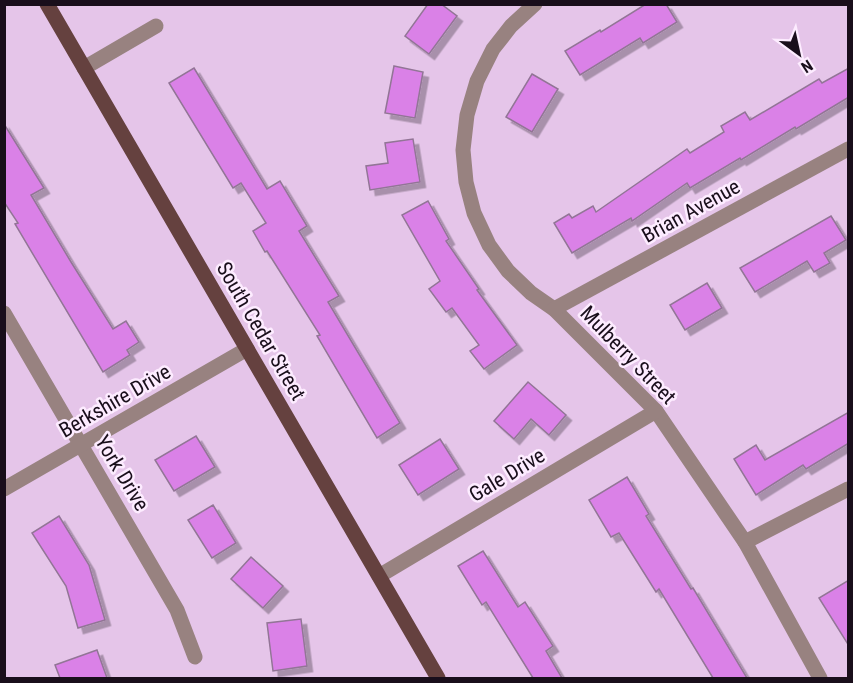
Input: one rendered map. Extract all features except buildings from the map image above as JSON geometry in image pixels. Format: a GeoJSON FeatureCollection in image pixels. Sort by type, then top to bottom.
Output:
{"type":"FeatureCollection","features":[{"type":"Feature","properties":{"kind":"main road","name":"South Cedar Street"},"geometry":{"type":"LineString","coordinates":[[47,4],[438,678]]}},
{"type":"Feature","properties":{"kind":"street","name":"Mulberry Street"},"geometry":{"type":"LineString","coordinates":[[535,4],[511,27],[488,57],[466,115],[463,150],[474,213],[489,245],[508,271],[531,293],[554,309],[656,411],[744,542],[820,678]]}},
{"type":"Feature","properties":{"kind":"street"},"geometry":{"type":"LineString","coordinates":[[84,68],[156,26]]}},
{"type":"Feature","properties":{"kind":"street","name":"Brian Avenue"},"geometry":{"type":"LineString","coordinates":[[554,309],[849,149]]}},
{"type":"Feature","properties":{"kind":"street","name":"York Drive"},"geometry":{"type":"LineString","coordinates":[[4,313],[177,610],[195,657]]}},
{"type":"Feature","properties":{"kind":"street","name":"Berkshire Drive"},"geometry":{"type":"LineString","coordinates":[[4,489],[248,349]]}},
{"type":"Feature","properties":{"kind":"street","name":"Gale Drive"},"geometry":{"type":"LineString","coordinates":[[379,576],[656,411]]}},
{"type":"Feature","properties":{"kind":"street"},"geometry":{"type":"LineString","coordinates":[[744,542],[849,489]]}}]}
